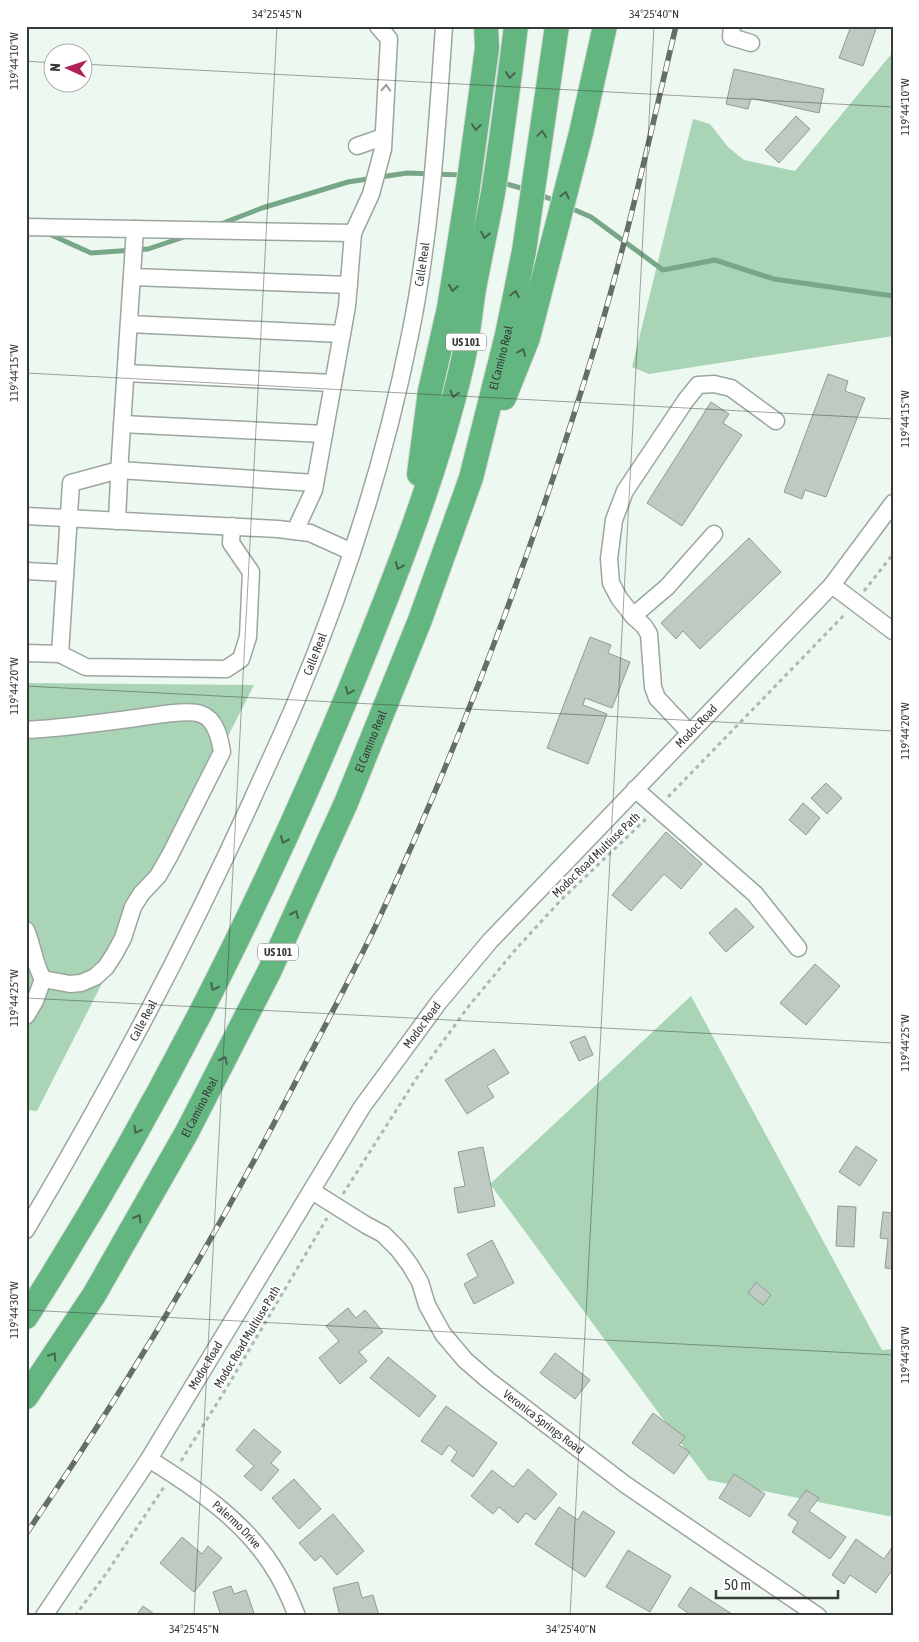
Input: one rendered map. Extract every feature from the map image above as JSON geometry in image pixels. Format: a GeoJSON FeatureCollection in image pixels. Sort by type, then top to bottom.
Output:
{"type":"FeatureCollection","features":[{"type":"Feature","properties":{"kind":"highway"},"geometry":{"type":"LineString","coordinates":[[411,536],[430,391],[449,308],[468,195],[486,48],[486,26]]}},
{"type":"Feature","properties":{"kind":"highway","name":"US 101"},"geometry":{"type":"LineString","coordinates":[[26,1317],[112,1175],[178,1056],[230,956],[279,854],[324,750],[411,536],[441,443],[462,363],[493,192],[516,26]]}},
{"type":"Feature","properties":{"kind":"highway","name":"El Camino Real"},"geometry":{"type":"LineString","coordinates":[[26,1397],[94,1295],[188,1132],[269,972],[349,794],[420,620],[471,478],[507,335],[524,250],[557,26]]}},
{"type":"Feature","properties":{"kind":"highway"},"geometry":{"type":"LineString","coordinates":[[471,478],[528,338],[581,133],[606,26]]}},
{"type":"Feature","properties":{"kind":"street"},"geometry":{"type":"LineString","coordinates":[[295,531],[314,490],[342,334],[349,285],[353,233],[371,194],[383,149],[389,39],[378,26]]}},
{"type":"Feature","properties":{"kind":"street","name":"Calle Real"},"geometry":{"type":"LineString","coordinates":[[26,1230],[114,1078],[230,848],[297,700],[352,552],[382,458],[411,334],[434,174],[444,26]]}},
{"type":"Feature","properties":{"kind":"street"},"geometry":{"type":"LineString","coordinates":[[732,26],[731,37],[751,43]]}},
{"type":"Feature","properties":{"kind":"street"},"geometry":{"type":"LineString","coordinates":[[357,146],[383,137]]}},
{"type":"Feature","properties":{"kind":"street"},"geometry":{"type":"LineString","coordinates":[[26,227],[353,233]]}},
{"type":"Feature","properties":{"kind":"street"},"geometry":{"type":"LineString","coordinates":[[117,521],[135,229]]}},
{"type":"Feature","properties":{"kind":"street"},"geometry":{"type":"LineString","coordinates":[[132,277],[349,285]]}},
{"type":"Feature","properties":{"kind":"street"},"geometry":{"type":"LineString","coordinates":[[129,324],[342,334]]}},
{"type":"Feature","properties":{"kind":"street"},"geometry":{"type":"LineString","coordinates":[[126,373],[333,383]]}},
{"type":"Feature","properties":{"kind":"street"},"geometry":{"type":"LineString","coordinates":[[690,733],[657,698],[653,688],[649,634],[619,598],[611,582],[609,559],[614,520],[625,491],[686,400],[698,386],[714,384],[731,388],[776,422]]}},
{"type":"Feature","properties":{"kind":"street"},"geometry":{"type":"LineString","coordinates":[[122,424],[324,434]]}},
{"type":"Feature","properties":{"kind":"street"},"geometry":{"type":"LineString","coordinates":[[60,654],[71,484],[119,470],[315,483]]}},
{"type":"Feature","properties":{"kind":"street","name":"Modoc Road"},"geometry":{"type":"LineString","coordinates":[[44,1616],[149,1459],[362,1107],[439,1002],[490,941],[832,585],[893,503]]}},
{"type":"Feature","properties":{"kind":"street"},"geometry":{"type":"LineString","coordinates":[[26,516],[295,531],[310,534],[352,552]]}},
{"type":"Feature","properties":{"kind":"street"},"geometry":{"type":"LineString","coordinates":[[26,653],[60,654],[86,667],[226,669],[241,659],[248,637],[251,572],[230,543],[232,526]]}},
{"type":"Feature","properties":{"kind":"street"},"geometry":{"type":"LineString","coordinates":[[633,616],[667,587],[714,534]]}},
{"type":"Feature","properties":{"kind":"street"},"geometry":{"type":"LineString","coordinates":[[26,571],[65,573]]}},
{"type":"Feature","properties":{"kind":"street"},"geometry":{"type":"LineString","coordinates":[[832,585],[893,631]]}},
{"type":"Feature","properties":{"kind":"street"},"geometry":{"type":"LineString","coordinates":[[26,730],[167,714],[200,713],[212,723],[220,741],[222,752],[170,855],[158,876],[140,894],[133,907],[122,938],[106,967],[95,977],[80,983],[70,984],[43,979],[37,969],[26,930]]}},
{"type":"Feature","properties":{"kind":"street"},"geometry":{"type":"LineString","coordinates":[[635,789],[755,894],[798,948]]}},
{"type":"Feature","properties":{"kind":"street"},"geometry":{"type":"LineString","coordinates":[[26,1016],[35,1001],[43,979]]}},
{"type":"Feature","properties":{"kind":"street","name":"Veronica Springs Road"},"geometry":{"type":"LineString","coordinates":[[312,1191],[383,1234],[398,1249],[420,1282],[427,1305],[443,1334],[465,1360],[488,1380],[626,1485],[818,1616]]}},
{"type":"Feature","properties":{"kind":"street","name":"Palermo Drive"},"geometry":{"type":"LineString","coordinates":[[149,1459],[213,1502],[249,1535],[272,1564],[297,1616]]}},
{"type":"Feature","properties":{"kind":"path","name":"Modoc Road Multiuse Path"},"geometry":{"type":"LineString","coordinates":[[342,1194],[418,1076],[468,1007],[516,949],[561,900],[656,809],[825,636],[893,554]]}},
{"type":"Feature","properties":{"kind":"path","name":"Modoc Road Multiuse Path"},"geometry":{"type":"LineString","coordinates":[[178,1465],[234,1376],[328,1218]]}},
{"type":"Feature","properties":{"kind":"path"},"geometry":{"type":"LineString","coordinates":[[75,1616],[108,1572],[166,1484]]}},
{"type":"Feature","properties":{"kind":"green space"},"geometry":{"type":"Polygon","coordinates":[[[893,52],[893,336],[649,374],[632,367],[693,119],[710,124],[728,147],[744,160],[795,171],[893,52]]]}},
{"type":"Feature","properties":{"kind":"green space"},"geometry":{"type":"Polygon","coordinates":[[[26,683],[254,685],[37,1111],[26,1110],[26,683]]]}},
{"type":"Feature","properties":{"kind":"green space"},"geometry":{"type":"Polygon","coordinates":[[[691,996],[882,1350],[893,1349],[893,1517],[708,1480],[490,1184],[691,996]]]}},
{"type":"Feature","properties":{"kind":"building"},"geometry":{"type":"Polygon","coordinates":[[[851,26],[877,26],[863,66],[839,58],[851,26]]]}},
{"type":"Feature","properties":{"kind":"building"},"geometry":{"type":"Polygon","coordinates":[[[734,69],[824,89],[819,113],[751,98],[748,109],[726,104],[734,69]]]}},
{"type":"Feature","properties":{"kind":"building"},"geometry":{"type":"Polygon","coordinates":[[[796,116],[810,129],[779,163],[765,150],[796,116]]]}},
{"type":"Feature","properties":{"kind":"building"},"geometry":{"type":"Polygon","coordinates":[[[828,374],[848,381],[845,391],[865,398],[826,497],[805,490],[802,499],[784,492],[828,374]]]}},
{"type":"Feature","properties":{"kind":"building"},"geometry":{"type":"Polygon","coordinates":[[[711,402],[729,414],[723,423],[742,435],[682,526],[647,503],[711,402]]]}},
{"type":"Feature","properties":{"kind":"building"},"geometry":{"type":"Polygon","coordinates":[[[749,538],[781,572],[700,649],[683,631],[676,639],[661,623],[749,538]]]}},
{"type":"Feature","properties":{"kind":"building"},"geometry":{"type":"Polygon","coordinates":[[[590,637],[611,645],[608,653],[630,662],[612,708],[585,698],[583,705],[607,714],[588,764],[547,748],[590,637]]]}},
{"type":"Feature","properties":{"kind":"building"},"geometry":{"type":"Polygon","coordinates":[[[826,783],[842,798],[827,814],[811,798],[826,783]]]}},
{"type":"Feature","properties":{"kind":"building"},"geometry":{"type":"Polygon","coordinates":[[[803,803],[820,818],[806,835],[789,820],[803,803]]]}},
{"type":"Feature","properties":{"kind":"building"},"geometry":{"type":"Polygon","coordinates":[[[666,832],[702,864],[681,889],[664,874],[631,911],[612,895],[666,832]]]}},
{"type":"Feature","properties":{"kind":"building"},"geometry":{"type":"Polygon","coordinates":[[[736,908],[754,927],[726,952],[709,933],[736,908]]]}},
{"type":"Feature","properties":{"kind":"building"},"geometry":{"type":"Polygon","coordinates":[[[815,964],[840,986],[806,1025],[780,1003],[815,964]]]}},
{"type":"Feature","properties":{"kind":"building"},"geometry":{"type":"Polygon","coordinates":[[[585,1036],[593,1055],[579,1061],[570,1042],[585,1036]]]}},
{"type":"Feature","properties":{"kind":"building"},"geometry":{"type":"Polygon","coordinates":[[[494,1049],[509,1073],[487,1086],[494,1097],[467,1114],[445,1080],[494,1049]]]}},
{"type":"Feature","properties":{"kind":"building"},"geometry":{"type":"Polygon","coordinates":[[[856,1146],[877,1160],[860,1186],[839,1172],[856,1146]]]}},
{"type":"Feature","properties":{"kind":"building"},"geometry":{"type":"Polygon","coordinates":[[[483,1147],[495,1206],[458,1213],[454,1188],[465,1186],[458,1152],[483,1147]]]}},
{"type":"Feature","properties":{"kind":"building"},"geometry":{"type":"Polygon","coordinates":[[[838,1206],[856,1207],[854,1247],[836,1246],[838,1206]]]}},
{"type":"Feature","properties":{"kind":"building"},"geometry":{"type":"Polygon","coordinates":[[[883,1212],[893,1213],[893,1269],[885,1268],[888,1239],[880,1238],[883,1212]]]}},
{"type":"Feature","properties":{"kind":"building"},"geometry":{"type":"Polygon","coordinates":[[[492,1240],[514,1283],[474,1304],[464,1284],[478,1276],[467,1254],[492,1240]]]}},
{"type":"Feature","properties":{"kind":"building"},"geometry":{"type":"Polygon","coordinates":[[[756,1282],[771,1295],[763,1305],[748,1293],[756,1282]]]}},
{"type":"Feature","properties":{"kind":"building"},"geometry":{"type":"Polygon","coordinates":[[[348,1308],[356,1318],[365,1310],[383,1332],[359,1352],[367,1361],[340,1384],[319,1358],[339,1341],[326,1326],[348,1308]]]}},
{"type":"Feature","properties":{"kind":"building"},"geometry":{"type":"Polygon","coordinates":[[[555,1353],[590,1380],[575,1399],[540,1373],[555,1353]]]}},
{"type":"Feature","properties":{"kind":"building"},"geometry":{"type":"Polygon","coordinates":[[[388,1357],[436,1396],[419,1417],[370,1378],[388,1357]]]}},
{"type":"Feature","properties":{"kind":"building"},"geometry":{"type":"Polygon","coordinates":[[[446,1406],[497,1443],[473,1477],[451,1461],[457,1452],[449,1445],[442,1455],[421,1441],[446,1406]]]}},
{"type":"Feature","properties":{"kind":"building"},"geometry":{"type":"Polygon","coordinates":[[[653,1413],[685,1437],[679,1445],[690,1452],[674,1474],[632,1443],[653,1413]]]}},
{"type":"Feature","properties":{"kind":"building"},"geometry":{"type":"Polygon","coordinates":[[[254,1429],[281,1452],[271,1463],[279,1470],[261,1491],[244,1476],[254,1466],[236,1450],[254,1429]]]}},
{"type":"Feature","properties":{"kind":"building"},"geometry":{"type":"Polygon","coordinates":[[[528,1469],[557,1494],[535,1520],[526,1513],[518,1523],[499,1507],[493,1514],[471,1496],[492,1470],[513,1487],[528,1469]]]}},
{"type":"Feature","properties":{"kind":"building"},"geometry":{"type":"Polygon","coordinates":[[[734,1474],[765,1494],[750,1517],[719,1498],[734,1474]]]}},
{"type":"Feature","properties":{"kind":"building"},"geometry":{"type":"Polygon","coordinates":[[[294,1479],[321,1509],[299,1529],[272,1498],[294,1479]]]}},
{"type":"Feature","properties":{"kind":"building"},"geometry":{"type":"Polygon","coordinates":[[[806,1490],[819,1498],[809,1511],[846,1537],[830,1559],[792,1532],[798,1522],[788,1515],[806,1490]]]}},
{"type":"Feature","properties":{"kind":"building"},"geometry":{"type":"Polygon","coordinates":[[[559,1507],[578,1520],[583,1511],[615,1532],[585,1577],[535,1544],[559,1507]]]}},
{"type":"Feature","properties":{"kind":"building"},"geometry":{"type":"Polygon","coordinates":[[[333,1514],[364,1551],[337,1575],[321,1556],[315,1561],[299,1543],[333,1514]]]}},
{"type":"Feature","properties":{"kind":"building"},"geometry":{"type":"Polygon","coordinates":[[[182,1537],[202,1554],[208,1546],[222,1558],[194,1592],[160,1563],[182,1537]]]}},
{"type":"Feature","properties":{"kind":"building"},"geometry":{"type":"Polygon","coordinates":[[[856,1539],[884,1559],[893,1546],[893,1569],[876,1593],[850,1575],[844,1584],[832,1575],[856,1539]]]}},
{"type":"Feature","properties":{"kind":"building"},"geometry":{"type":"Polygon","coordinates":[[[628,1550],[671,1576],[650,1612],[606,1587],[628,1550]]]}},
{"type":"Feature","properties":{"kind":"building"},"geometry":{"type":"Polygon","coordinates":[[[358,1582],[362,1598],[373,1595],[379,1616],[340,1616],[333,1588],[358,1582]]]}},
{"type":"Feature","properties":{"kind":"building"},"geometry":{"type":"Polygon","coordinates":[[[231,1586],[234,1594],[246,1590],[255,1616],[221,1616],[213,1592],[231,1586]]]}},
{"type":"Feature","properties":{"kind":"building"},"geometry":{"type":"Polygon","coordinates":[[[690,1587],[735,1616],[692,1616],[678,1606],[690,1587]]]}},
{"type":"Feature","properties":{"kind":"building"},"geometry":{"type":"Polygon","coordinates":[[[143,1606],[157,1616],[136,1616],[143,1606]]]}},
{"type":"Feature","properties":{"kind":"waterway"},"geometry":{"type":"LineString","coordinates":[[218,225],[262,208],[348,182],[407,173],[462,175]]}},
{"type":"Feature","properties":{"kind":"waterway"},"geometry":{"type":"LineString","coordinates":[[500,182],[528,190]]}},
{"type":"Feature","properties":{"kind":"waterway"},"geometry":{"type":"LineString","coordinates":[[538,194],[558,202]]}},
{"type":"Feature","properties":{"kind":"waterway"},"geometry":{"type":"LineString","coordinates":[[568,207],[591,217],[663,270],[715,260],[774,279],[893,296]]}},
{"type":"Feature","properties":{"kind":"waterway"},"geometry":{"type":"LineString","coordinates":[[47,233],[91,253],[148,249],[187,236]]}},
{"type":"Feature","properties":{"kind":"railway"},"geometry":{"type":"LineString","coordinates":[[26,1534],[133,1370],[200,1257],[264,1143],[377,923],[440,781],[497,636],[550,489],[574,414],[619,262],[676,26]]}}]}
